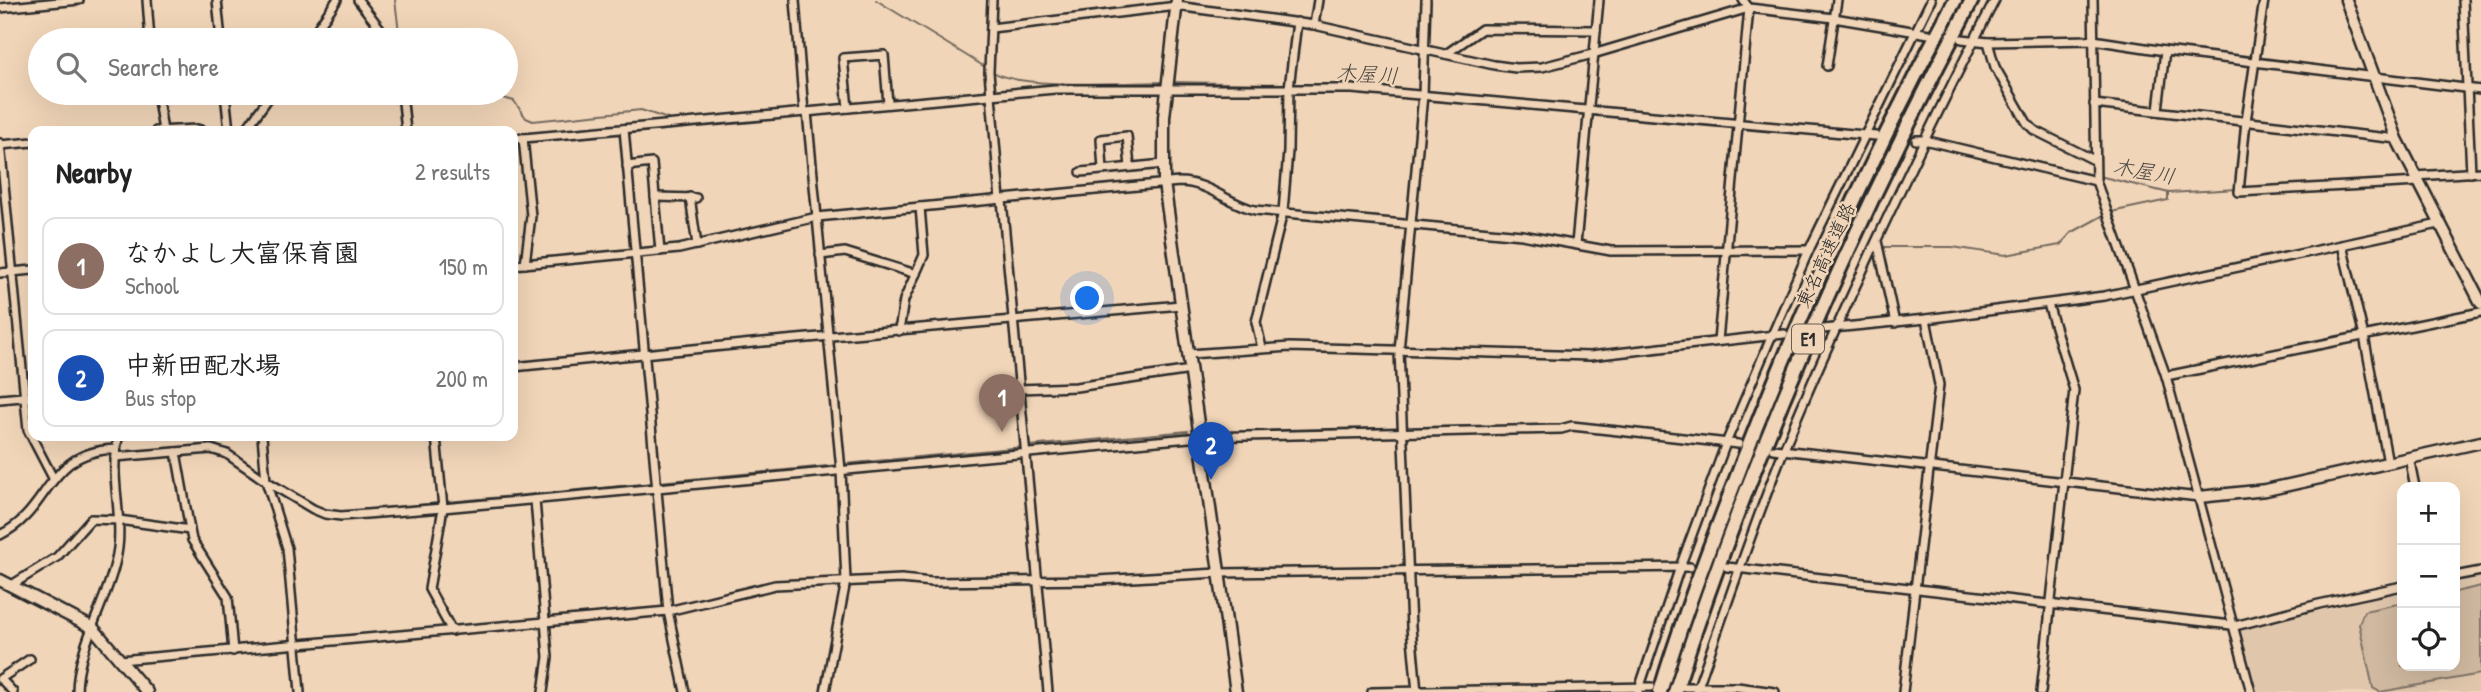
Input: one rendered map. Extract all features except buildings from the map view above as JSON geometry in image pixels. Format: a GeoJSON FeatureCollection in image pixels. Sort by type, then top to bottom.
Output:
{"type":"FeatureCollection","features":[{"type":"Feature","properties":{"kind":"highway","name":"東名高速道路"},"geometry":{"type":"LineString","coordinates":[[1656,689],[1759,417],[1791,341],[1854,203],[1955,0]]}},
{"type":"Feature","properties":{"kind":"highway","name":"東名高速道路"},"geometry":{"type":"LineString","coordinates":[[1680,689],[1742,499],[1806,345],[1868,208],[1972,0]]}},
{"type":"Feature","properties":{"kind":"street"},"geometry":{"type":"LineString","coordinates":[[0,8],[79,0]]}},
{"type":"Feature","properties":{"kind":"street"},"geometry":{"type":"LineString","coordinates":[[147,0],[149,28]]}},
{"type":"Feature","properties":{"kind":"street"},"geometry":{"type":"LineString","coordinates":[[217,0],[220,28]]}},
{"type":"Feature","properties":{"kind":"street"},"geometry":{"type":"LineString","coordinates":[[317,28],[337,0]]}},
{"type":"Feature","properties":{"kind":"street"},"geometry":{"type":"LineString","coordinates":[[358,0],[380,28]]}},
{"type":"Feature","properties":{"kind":"street"},"geometry":{"type":"LineString","coordinates":[[795,0],[841,470],[846,581],[825,692]]}},
{"type":"Feature","properties":{"kind":"street"},"geometry":{"type":"LineString","coordinates":[[992,0],[989,72],[1048,692]]}},
{"type":"Feature","properties":{"kind":"street"},"geometry":{"type":"LineString","coordinates":[[1314,25],[1318,0]]}},
{"type":"Feature","properties":{"kind":"street"},"geometry":{"type":"LineString","coordinates":[[1417,692],[1411,627],[1399,351],[1423,93],[1426,0]]}},
{"type":"Feature","properties":{"kind":"street"},"geometry":{"type":"LineString","coordinates":[[1576,244],[1599,0]]}},
{"type":"Feature","properties":{"kind":"street"},"geometry":{"type":"LineString","coordinates":[[1718,341],[1749,8],[1743,0]]}},
{"type":"Feature","properties":{"kind":"street"},"geometry":{"type":"LineString","coordinates":[[1827,66],[1837,0]]}},
{"type":"Feature","properties":{"kind":"street"},"geometry":{"type":"LineString","coordinates":[[1639,690],[1680,567],[1726,443],[1809,250],[1931,0]]}},
{"type":"Feature","properties":{"kind":"street"},"geometry":{"type":"LineString","coordinates":[[1697,689],[1738,567],[1783,450],[1923,138],[1995,0]]}},
{"type":"Feature","properties":{"kind":"street"},"geometry":{"type":"LineString","coordinates":[[2093,0],[2096,178],[2166,376],[2251,692]]}},
{"type":"Feature","properties":{"kind":"street"},"geometry":{"type":"LineString","coordinates":[[2264,0],[2246,121],[2240,189],[2417,179],[2481,172]]}},
{"type":"Feature","properties":{"kind":"street"},"geometry":{"type":"LineString","coordinates":[[2346,0],[2397,139],[2481,303]]}},
{"type":"Feature","properties":{"kind":"street"},"geometry":{"type":"LineString","coordinates":[[2463,0],[2471,173]]}},
{"type":"Feature","properties":{"kind":"street"},"geometry":{"type":"LineString","coordinates":[[990,28],[1177,3],[1314,25],[1516,68],[1542,66],[1593,54],[1749,8],[1834,18],[1929,34]]}},
{"type":"Feature","properties":{"kind":"street"},"geometry":{"type":"LineString","coordinates":[[1177,3],[1167,84],[1164,183],[1236,692]]}},
{"type":"Feature","properties":{"kind":"street"},"geometry":{"type":"LineString","coordinates":[[1262,348],[1256,322],[1283,212],[1289,85],[1297,22]]}},
{"type":"Feature","properties":{"kind":"street"},"geometry":{"type":"LineString","coordinates":[[1446,54],[1482,29],[1596,30]]}},
{"type":"Feature","properties":{"kind":"street"},"geometry":{"type":"LineString","coordinates":[[1962,39],[1988,42],[2093,40],[2481,90]]}},
{"type":"Feature","properties":{"kind":"street"},"geometry":{"type":"LineString","coordinates":[[1988,42],[1995,67],[2027,123],[2034,130],[2094,160]]}},
{"type":"Feature","properties":{"kind":"street"},"geometry":{"type":"LineString","coordinates":[[2158,110],[2165,51]]}},
{"type":"Feature","properties":{"kind":"street"},"geometry":{"type":"LineString","coordinates":[[848,108],[844,58],[884,55],[888,104]]}},
{"type":"Feature","properties":{"kind":"street"},"geometry":{"type":"LineString","coordinates":[[518,138],[991,94],[1167,84],[1289,85],[1423,93],[1866,131],[1876,136]]}},
{"type":"Feature","properties":{"kind":"street"},"geometry":{"type":"LineString","coordinates":[[2094,104],[2397,139]]}},
{"type":"Feature","properties":{"kind":"street"},"geometry":{"type":"LineString","coordinates":[[159,105],[162,126]]}},
{"type":"Feature","properties":{"kind":"street"},"geometry":{"type":"LineString","coordinates":[[226,105],[228,126]]}},
{"type":"Feature","properties":{"kind":"street"},"geometry":{"type":"LineString","coordinates":[[249,126],[263,105]]}},
{"type":"Feature","properties":{"kind":"street"},"geometry":{"type":"LineString","coordinates":[[403,105],[405,126]]}},
{"type":"Feature","properties":{"kind":"street"},"geometry":{"type":"LineString","coordinates":[[624,129],[668,611],[685,692]]}},
{"type":"Feature","properties":{"kind":"street"},"geometry":{"type":"LineString","coordinates":[[1103,170],[1101,139],[1127,136],[1130,167]]}},
{"type":"Feature","properties":{"kind":"street"},"geometry":{"type":"LineString","coordinates":[[523,138],[531,216],[525,262]]}},
{"type":"Feature","properties":{"kind":"street"},"geometry":{"type":"LineString","coordinates":[[1923,138],[2096,178]]}},
{"type":"Feature","properties":{"kind":"street"},"geometry":{"type":"LineString","coordinates":[[28,142],[0,145],[28,432]]}},
{"type":"Feature","properties":{"kind":"street"},"geometry":{"type":"LineString","coordinates":[[627,166],[652,163],[660,249]]}},
{"type":"Feature","properties":{"kind":"street"},"geometry":{"type":"LineString","coordinates":[[1081,172],[1164,164]]}},
{"type":"Feature","properties":{"kind":"street"},"geometry":{"type":"LineString","coordinates":[[518,264],[660,249],[817,215],[1192,182],[1245,208],[1522,235],[1611,251],[1809,250]]}},
{"type":"Feature","properties":{"kind":"street"},"geometry":{"type":"LineString","coordinates":[[655,197],[693,198],[696,243]]}},
{"type":"Feature","properties":{"kind":"street"},"geometry":{"type":"LineString","coordinates":[[898,331],[904,300],[924,255],[920,207]]}},
{"type":"Feature","properties":{"kind":"street"},"geometry":{"type":"LineString","coordinates":[[1823,329],[2048,304],[2134,290],[2439,224]]}},
{"type":"Feature","properties":{"kind":"street"},"geometry":{"type":"LineString","coordinates":[[1877,241],[1895,323]]}},
{"type":"Feature","properties":{"kind":"street"},"geometry":{"type":"LineString","coordinates":[[2342,245],[2364,336],[2388,463]]}},
{"type":"Feature","properties":{"kind":"street"},"geometry":{"type":"LineString","coordinates":[[820,255],[845,252],[916,274]]}},
{"type":"Feature","properties":{"kind":"street"},"geometry":{"type":"LineString","coordinates":[[0,273],[28,270]]}},
{"type":"Feature","properties":{"kind":"street"},"geometry":{"type":"LineString","coordinates":[[2041,692],[2074,390],[2048,304]]}},
{"type":"Feature","properties":{"kind":"street"},"geometry":{"type":"LineString","coordinates":[[518,367],[1181,305]]}},
{"type":"Feature","properties":{"kind":"street"},"geometry":{"type":"LineString","coordinates":[[2166,376],[2481,312]]}},
{"type":"Feature","properties":{"kind":"street"},"geometry":{"type":"LineString","coordinates":[[1903,692],[1939,385],[1926,319]]}},
{"type":"Feature","properties":{"kind":"street"},"geometry":{"type":"LineString","coordinates":[[1189,354],[1262,348],[1590,356],[1784,334]]}},
{"type":"Feature","properties":{"kind":"street"},"geometry":{"type":"LineString","coordinates":[[1019,389],[1076,387],[1191,370]]}},
{"type":"Feature","properties":{"kind":"street"},"geometry":{"type":"LineString","coordinates":[[0,399],[28,397]]}},
{"type":"Feature","properties":{"kind":"street"},"geometry":{"type":"LineString","coordinates":[[0,535],[21,523],[53,478],[68,464],[91,452],[176,452],[211,449],[227,454],[313,509],[341,516],[1200,436],[1561,429],[1572,426],[1738,444]]}},
{"type":"Feature","properties":{"kind":"street"},"geometry":{"type":"LineString","coordinates":[[33,441],[53,478]]}},
{"type":"Feature","properties":{"kind":"street"},"geometry":{"type":"LineString","coordinates":[[77,692],[77,680],[117,553],[119,520],[115,453],[118,441]]}},
{"type":"Feature","properties":{"kind":"street"},"geometry":{"type":"LineString","coordinates":[[262,441],[266,481],[286,548],[300,692]]}},
{"type":"Feature","properties":{"kind":"street"},"geometry":{"type":"LineString","coordinates":[[436,441],[443,508],[429,589],[452,631]]}},
{"type":"Feature","properties":{"kind":"street"},"geometry":{"type":"LineString","coordinates":[[1773,449],[2199,497],[2266,490],[2481,442]]}},
{"type":"Feature","properties":{"kind":"street"},"geometry":{"type":"LineString","coordinates":[[176,452],[192,540],[229,597],[233,651]]}},
{"type":"Feature","properties":{"kind":"street"},"geometry":{"type":"LineString","coordinates":[[2409,457],[2414,482]]}},
{"type":"Feature","properties":{"kind":"street"},"geometry":{"type":"LineString","coordinates":[[535,500],[548,657],[543,692]]}},
{"type":"Feature","properties":{"kind":"street"},"geometry":{"type":"LineString","coordinates":[[10,586],[57,557],[90,519],[119,520],[190,530]]}},
{"type":"Feature","properties":{"kind":"street"},"geometry":{"type":"LineString","coordinates":[[120,660],[668,611],[775,585],[846,581],[1098,580],[1218,573],[1689,567]]}},
{"type":"Feature","properties":{"kind":"street"},"geometry":{"type":"LineString","coordinates":[[1727,567],[2233,626],[2397,587]]}},
{"type":"Feature","properties":{"kind":"street"},"geometry":{"type":"LineString","coordinates":[[2460,575],[2481,571]]}},
{"type":"Feature","properties":{"kind":"street"},"geometry":{"type":"LineString","coordinates":[[0,580],[93,628],[147,692]]}},
{"type":"Feature","properties":{"kind":"street"},"geometry":{"type":"LineString","coordinates":[[13,692],[1,679],[30,659]]}},
{"type":"Feature","properties":{"kind":"street"},"geometry":{"type":"LineString","coordinates":[[1680,689],[1737,687],[1775,692]]}},
{"type":"Feature","properties":{"kind":"street"},"geometry":{"type":"LineString","coordinates":[[1372,692],[1656,689]]}},
{"type":"Feature","properties":{"kind":"shaded area"},"geometry":{"type":"Polygon","coordinates":[[[2481,574],[2481,692],[2255,692],[2239,629],[2397,593],[2397,671],[2460,671],[2460,579],[2481,574]]]}},
{"type":"Feature","properties":{"kind":"shaded area"},"geometry":{"type":"Polygon","coordinates":[[[2481,586],[2481,674],[2380,692],[2373,688],[2359,624],[2364,611],[2397,604],[2397,671],[2460,671],[2460,591],[2481,586]]]}},
{"type":"Feature","properties":{"kind":"waterway"},"geometry":{"type":"LineString","coordinates":[[395,0],[398,28]]}},
{"type":"Feature","properties":{"kind":"waterway","name":"木屋川"},"geometry":{"type":"LineString","coordinates":[[876,0],[985,67]]}},
{"type":"Feature","properties":{"kind":"waterway","name":"木屋川"},"geometry":{"type":"LineString","coordinates":[[993,72],[1007,78],[1050,83],[1164,82]]}},
{"type":"Feature","properties":{"kind":"waterway","name":"木屋川"},"geometry":{"type":"LineString","coordinates":[[1173,82],[1287,84]]}},
{"type":"Feature","properties":{"kind":"waterway","name":"木屋川"},"geometry":{"type":"LineString","coordinates":[[1292,84],[1358,85],[1420,91]]}},
{"type":"Feature","properties":{"kind":"waterway","name":"木屋川"},"geometry":{"type":"LineString","coordinates":[[1425,91],[1587,106]]}},
{"type":"Feature","properties":{"kind":"waterway"},"geometry":{"type":"LineString","coordinates":[[517,105],[526,118],[533,121],[641,110],[668,119]]}},
{"type":"Feature","properties":{"kind":"waterway","name":"木屋川"},"geometry":{"type":"LineString","coordinates":[[1592,107],[1737,120]]}},
{"type":"Feature","properties":{"kind":"waterway","name":"木屋川"},"geometry":{"type":"LineString","coordinates":[[1742,120],[1862,131]]}},
{"type":"Feature","properties":{"kind":"waterway","name":"木屋川"},"geometry":{"type":"LineString","coordinates":[[1871,132],[1877,132]]}},
{"type":"Feature","properties":{"kind":"waterway","name":"木屋川"},"geometry":{"type":"LineString","coordinates":[[1928,137],[2093,175]]}},
{"type":"Feature","properties":{"kind":"waterway","name":"木屋川"},"geometry":{"type":"LineString","coordinates":[[2099,176],[2169,193],[2238,189]]}},
{"type":"Feature","properties":{"kind":"waterway"},"geometry":{"type":"LineString","coordinates":[[1189,179],[1207,184],[1232,197]]}},
{"type":"Feature","properties":{"kind":"waterway"},"geometry":{"type":"LineString","coordinates":[[2111,212],[2168,200],[2168,194]]}},
{"type":"Feature","properties":{"kind":"waterway"},"geometry":{"type":"LineString","coordinates":[[699,241],[813,214]]}},
{"type":"Feature","properties":{"kind":"waterway"},"geometry":{"type":"LineString","coordinates":[[1880,247],[1952,247],[2006,255],[2060,245],[2071,233],[2104,215]]}},
{"type":"Feature","properties":{"kind":"waterway"},"geometry":{"type":"LineString","coordinates":[[1363,217],[1407,220]]}},
{"type":"Feature","properties":{"kind":"waterway"},"geometry":{"type":"LineString","coordinates":[[1417,221],[1522,231],[1572,239]]}},
{"type":"Feature","properties":{"kind":"waterway"},"geometry":{"type":"LineString","coordinates":[[1581,241],[1609,246],[1703,247]]}},
{"type":"Feature","properties":{"kind":"waterway"},"geometry":{"type":"LineString","coordinates":[[675,246],[694,242]]}},
{"type":"Feature","properties":{"kind":"waterway"},"geometry":{"type":"LineString","coordinates":[[1029,446],[1188,431]]}},
{"type":"Feature","properties":{"kind":"waterway"},"geometry":{"type":"LineString","coordinates":[[120,453],[202,445],[215,445],[228,451]]}},
{"type":"Feature","properties":{"kind":"waterway"},"geometry":{"type":"LineString","coordinates":[[844,464],[1023,447]]}},
{"type":"Feature","properties":{"kind":"waterway"},"geometry":{"type":"LineString","coordinates":[[89,458],[114,453]]}},
{"type":"Feature","properties":{"kind":"waterway"},"geometry":{"type":"LineString","coordinates":[[233,454],[263,473]]}},
{"type":"Feature","properties":{"kind":"waterway"},"geometry":{"type":"LineString","coordinates":[[73,466],[84,460]]}},
{"type":"Feature","properties":{"kind":"waterway"},"geometry":{"type":"LineString","coordinates":[[659,482],[838,465]]}},
{"type":"Feature","properties":{"kind":"waterway"},"geometry":{"type":"LineString","coordinates":[[268,476],[311,504]]}},
{"type":"Feature","properties":{"kind":"waterway"},"geometry":{"type":"LineString","coordinates":[[447,502],[654,483]]}},
{"type":"Feature","properties":{"kind":"waterway"},"geometry":{"type":"LineString","coordinates":[[339,512],[441,503]]}},
{"type":"Feature","properties":{"kind":"waterway"},"geometry":{"type":"LineString","coordinates":[[0,539],[23,524],[40,504]]}},
{"type":"Feature","properties":{"kind":"tunnel"},"geometry":{"type":"LineString","coordinates":[[1882,137],[1916,140]]}},
{"type":"Feature","properties":{"kind":"place","name":"なかよし大富保育園"},"geometry":{"type":"Point","coordinates":[1002,432]}},
{"type":"Feature","properties":{"kind":"place","name":"中新田配水場"},"geometry":{"type":"Point","coordinates":[1211,480]}}]}
